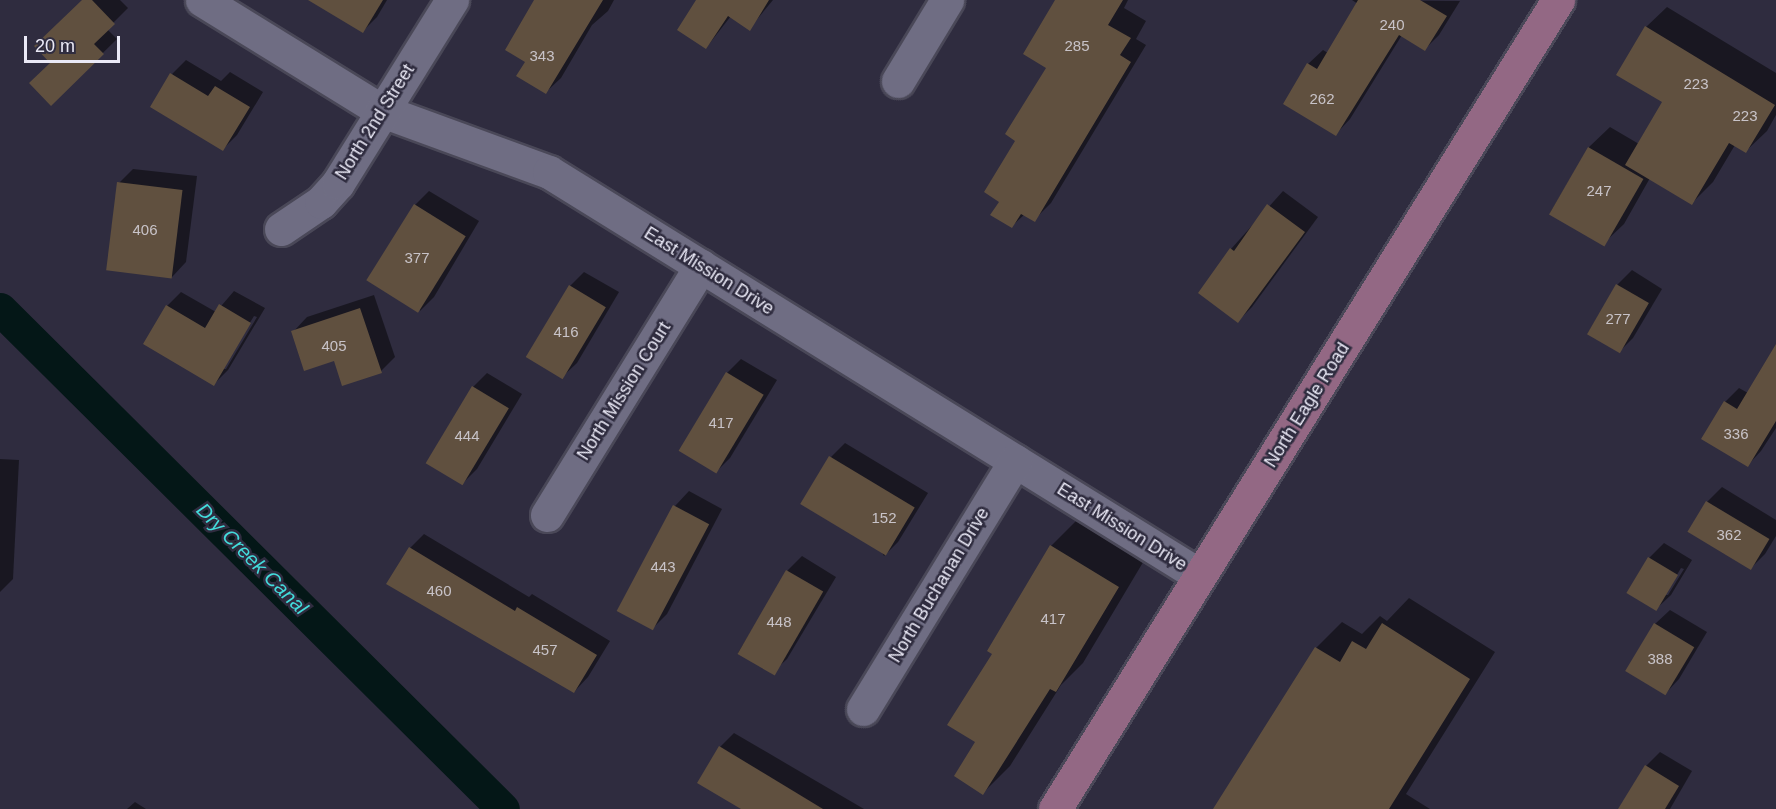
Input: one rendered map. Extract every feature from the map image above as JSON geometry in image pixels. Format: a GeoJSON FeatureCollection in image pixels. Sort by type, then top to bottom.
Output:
{"type":"FeatureCollection","features":[{"type":"Feature","properties":{"kind":"main road","name":"North Eagle Road"},"geometry":{"type":"LineString","coordinates":[[1055,809],[1558,0]]}},
{"type":"Feature","properties":{"kind":"street","name":"East Mission Drive"},"geometry":{"type":"LineString","coordinates":[[202,0],[382,111],[549,172],[1199,575]]}},
{"type":"Feature","properties":{"kind":"street","name":"North 2nd Street"},"geometry":{"type":"LineString","coordinates":[[281,229],[321,202],[338,183],[452,0]]}},
{"type":"Feature","properties":{"kind":"street"},"geometry":{"type":"LineString","coordinates":[[898,81],[947,0]]}},
{"type":"Feature","properties":{"kind":"street","name":"North Mission Court"},"geometry":{"type":"LineString","coordinates":[[547,515],[701,266]]}},
{"type":"Feature","properties":{"kind":"street","name":"North Buchanan Drive"},"geometry":{"type":"LineString","coordinates":[[863,710],[1015,461]]}},
{"type":"Feature","properties":{"kind":"building"},"geometry":{"type":"Polygon","coordinates":[[[82,0],[92,0],[115,24],[94,44],[104,54],[51,106],[29,83],[50,63],[34,46],[82,0]]]}},
{"type":"Feature","properties":{"kind":"building"},"geometry":{"type":"Polygon","coordinates":[[[308,0],[383,0],[363,33],[308,0]]]}},
{"type":"Feature","properties":{"kind":"building"},"geometry":{"type":"Polygon","coordinates":[[[534,0],[603,0],[546,94],[516,76],[525,62],[505,50],[534,0]]]}},
{"type":"Feature","properties":{"kind":"building"},"geometry":{"type":"Polygon","coordinates":[[[696,0],[769,0],[750,31],[728,16],[706,49],[677,30],[696,0]]]}},
{"type":"Feature","properties":{"kind":"building"},"geometry":{"type":"Polygon","coordinates":[[[1055,0],[1123,0],[1108,25],[1131,38],[1120,55],[1131,62],[1035,222],[1021,214],[1012,228],[990,215],[999,202],[984,192],[1015,141],[1005,134],[1046,68],[1023,54],[1055,0]]]}},
{"type":"Feature","properties":{"kind":"building"},"geometry":{"type":"Polygon","coordinates":[[[1358,0],[1420,0],[1447,16],[1425,51],[1399,35],[1336,136],[1283,104],[1307,63],[1317,69],[1358,0]]]}},
{"type":"Feature","properties":{"kind":"building"},"geometry":{"type":"Polygon","coordinates":[[[1645,26],[1775,105],[1746,153],[1729,143],[1692,205],[1625,165],[1662,102],[1616,75],[1645,26]]]}},
{"type":"Feature","properties":{"kind":"building"},"geometry":{"type":"Polygon","coordinates":[[[170,73],[208,96],[215,86],[250,107],[223,151],[150,107],[170,73]]]}},
{"type":"Feature","properties":{"kind":"building"},"geometry":{"type":"Polygon","coordinates":[[[1588,147],[1643,179],[1604,247],[1549,215],[1588,147]]]}},
{"type":"Feature","properties":{"kind":"building"},"geometry":{"type":"Polygon","coordinates":[[[117,182],[183,190],[172,278],[106,270],[117,182]]]}},
{"type":"Feature","properties":{"kind":"building"},"geometry":{"type":"Polygon","coordinates":[[[414,204],[466,236],[418,313],[366,280],[414,204]]]}},
{"type":"Feature","properties":{"kind":"building"},"geometry":{"type":"Polygon","coordinates":[[[1267,204],[1305,232],[1238,323],[1198,293],[1230,248],[1234,251],[1267,204]]]}},
{"type":"Feature","properties":{"kind":"building"},"geometry":{"type":"Polygon","coordinates":[[[1616,284],[1649,303],[1620,353],[1587,334],[1616,284]]]}},
{"type":"Feature","properties":{"kind":"building"},"geometry":{"type":"Polygon","coordinates":[[[569,285],[606,307],[563,379],[526,357],[569,285]]]}},
{"type":"Feature","properties":{"kind":"building"},"geometry":{"type":"Polygon","coordinates":[[[219,304],[251,323],[214,386],[143,344],[166,305],[205,328],[219,304]]]}},
{"type":"Feature","properties":{"kind":"building"},"geometry":{"type":"Polygon","coordinates":[[[360,308],[382,373],[342,386],[334,361],[304,371],[291,331],[360,308]]]}},
{"type":"Feature","properties":{"kind":"building"},"geometry":{"type":"Polygon","coordinates":[[[1776,344],[1776,421],[1748,467],[1701,439],[1724,401],[1737,409],[1776,344]]]}},
{"type":"Feature","properties":{"kind":"building"},"geometry":{"type":"Polygon","coordinates":[[[726,372],[764,395],[716,474],[679,451],[726,372]]]}},
{"type":"Feature","properties":{"kind":"building"},"geometry":{"type":"Polygon","coordinates":[[[472,386],[509,408],[463,485],[426,463],[472,386]]]}},
{"type":"Feature","properties":{"kind":"building"},"geometry":{"type":"Polygon","coordinates":[[[829,456],[915,508],[886,556],[800,504],[829,456]]]}},
{"type":"Feature","properties":{"kind":"building"},"geometry":{"type":"Polygon","coordinates":[[[1706,501],[1769,539],[1751,570],[1687,532],[1706,501]]]}},
{"type":"Feature","properties":{"kind":"building"},"geometry":{"type":"Polygon","coordinates":[[[673,505],[709,524],[653,630],[617,611],[673,505]]]}},
{"type":"Feature","properties":{"kind":"building"},"geometry":{"type":"Polygon","coordinates":[[[1050,545],[1119,587],[1056,692],[1050,689],[983,795],[954,776],[975,742],[947,725],[992,654],[987,651],[1050,545]]]}},
{"type":"Feature","properties":{"kind":"building"},"geometry":{"type":"Polygon","coordinates":[[[409,547],[515,611],[517,607],[597,655],[574,693],[386,584],[409,547]]]}},
{"type":"Feature","properties":{"kind":"building"},"geometry":{"type":"Polygon","coordinates":[[[1648,557],[1678,575],[1656,611],[1626,593],[1648,557]]]}},
{"type":"Feature","properties":{"kind":"building"},"geometry":{"type":"Polygon","coordinates":[[[786,570],[823,592],[775,676],[738,654],[786,570]]]}},
{"type":"Feature","properties":{"kind":"building"},"geometry":{"type":"Polygon","coordinates":[[[1382,623],[1470,679],[1389,809],[1213,809],[1315,647],[1340,662],[1352,641],[1366,649],[1382,623]]]}},
{"type":"Feature","properties":{"kind":"building"},"geometry":{"type":"Polygon","coordinates":[[[1654,623],[1694,647],[1665,695],[1625,671],[1654,623]]]}},
{"type":"Feature","properties":{"kind":"building"},"geometry":{"type":"Polygon","coordinates":[[[719,746],[823,809],[741,809],[697,783],[719,746]]]}},
{"type":"Feature","properties":{"kind":"building"},"geometry":{"type":"Polygon","coordinates":[[[1645,765],[1679,786],[1665,809],[1618,809],[1645,765]]]}},
{"type":"Feature","properties":{"kind":"waterway","name":"Dry Creek Canal"},"geometry":{"type":"LineString","coordinates":[[0,309],[503,809]]}}]}
